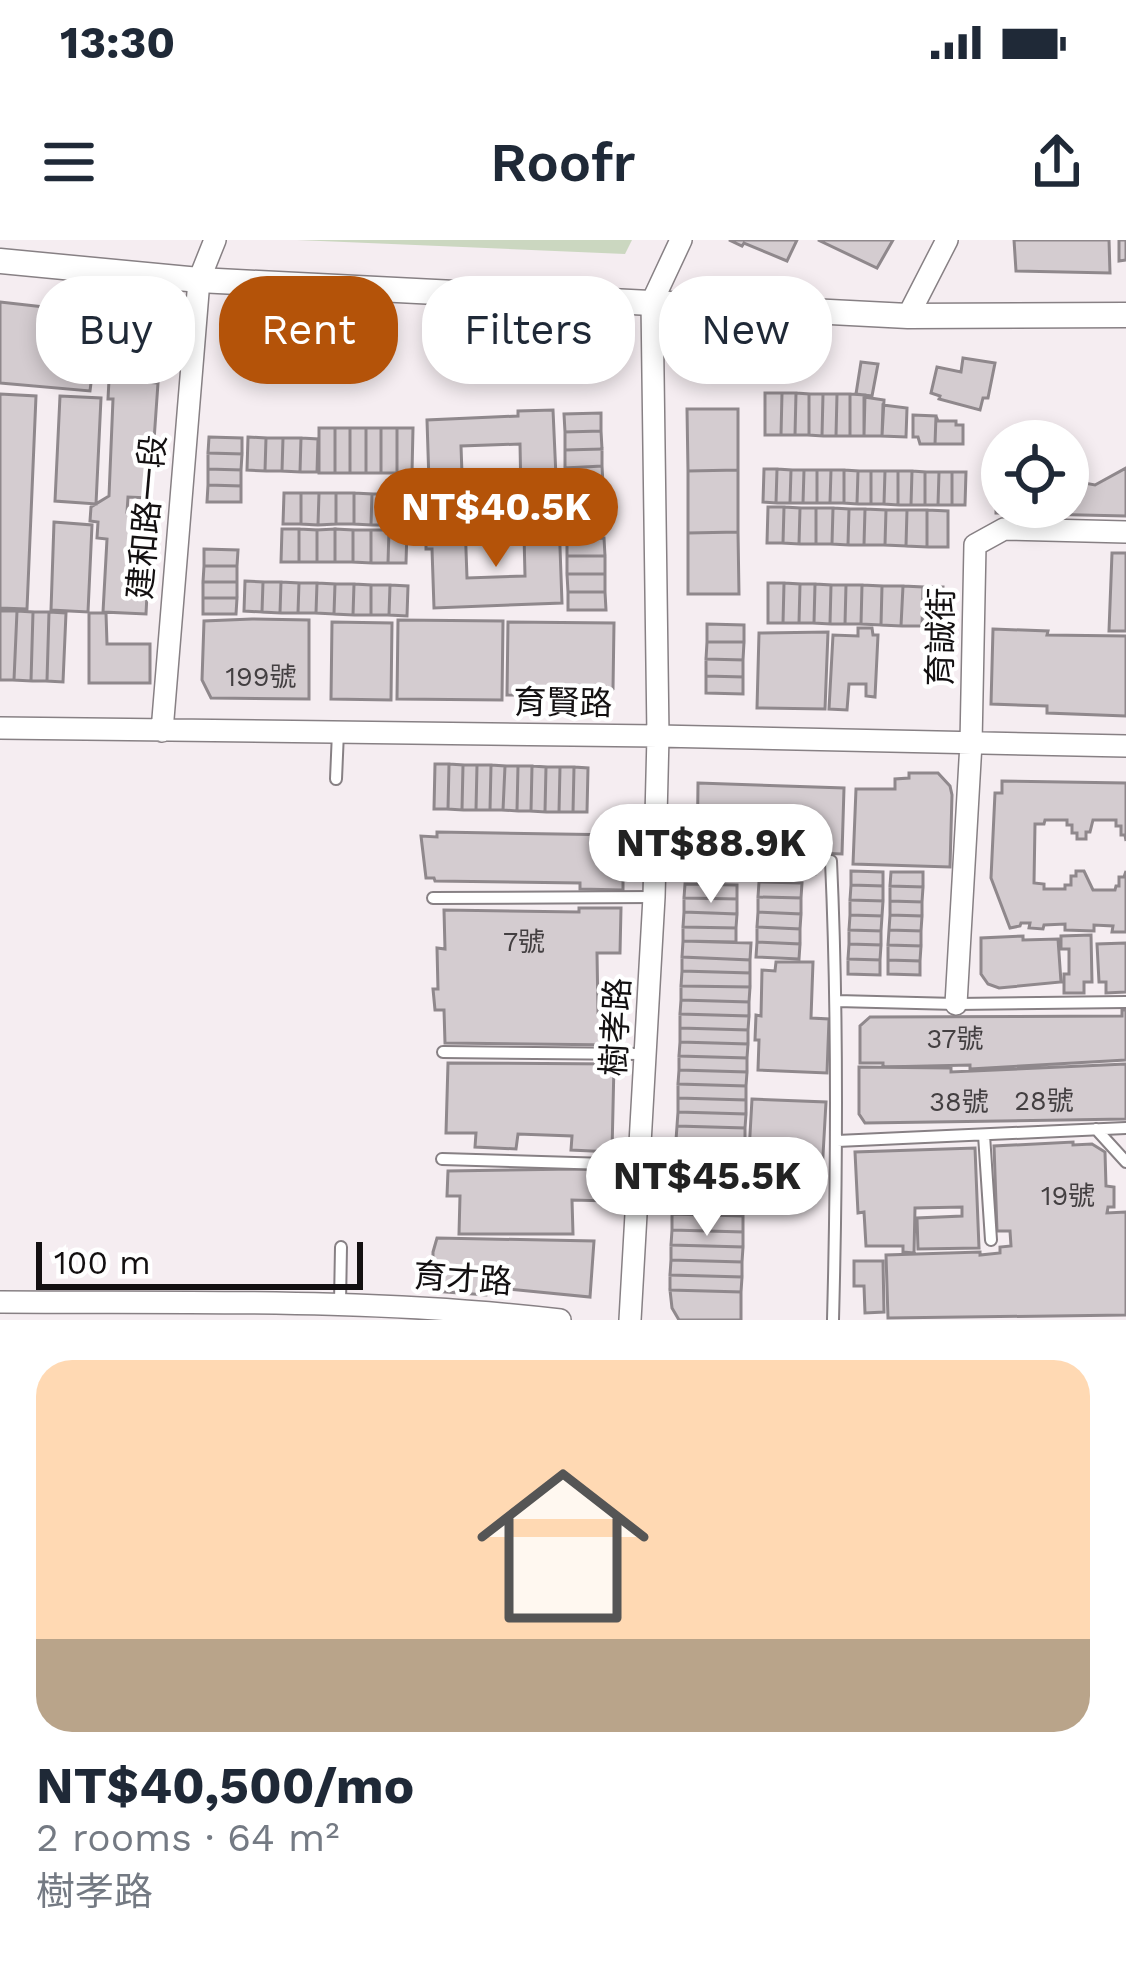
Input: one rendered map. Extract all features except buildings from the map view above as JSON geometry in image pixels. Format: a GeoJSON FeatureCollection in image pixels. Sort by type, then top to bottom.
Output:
{"type":"FeatureCollection","features":[{"type":"Feature","properties":{"kind":"street","name":"建和路一段"},"geometry":{"type":"LineString","coordinates":[[162,730],[199,280],[215,240]]}},
{"type":"Feature","properties":{"kind":"street","name":"樹孝路"},"geometry":{"type":"LineString","coordinates":[[630,1320],[654,897],[658,736],[652,302],[681,240]]}},
{"type":"Feature","properties":{"kind":"street"},"geometry":{"type":"LineString","coordinates":[[908,316],[947,240]]}},
{"type":"Feature","properties":{"kind":"street"},"geometry":{"type":"LineString","coordinates":[[0,261],[199,280],[908,316],[1126,315]]}},
{"type":"Feature","properties":{"kind":"street","name":"育誠街"},"geometry":{"type":"LineString","coordinates":[[971,743],[974,545],[1004,529],[1126,532]]}},
{"type":"Feature","properties":{"kind":"street","name":"育賢路"},"geometry":{"type":"LineString","coordinates":[[0,728],[1126,746]]}},
{"type":"Feature","properties":{"kind":"street"},"geometry":{"type":"LineString","coordinates":[[956,1004],[971,743]]}},
{"type":"Feature","properties":{"kind":"street","name":"育才路"},"geometry":{"type":"LineString","coordinates":[[0,1302],[340,1303],[560,1320]]}},
{"type":"Feature","properties":{"kind":"lane"},"geometry":{"type":"LineString","coordinates":[[336,779],[338,732]]}},
{"type":"Feature","properties":{"kind":"lane"},"geometry":{"type":"LineString","coordinates":[[831,861],[837,1000],[832,1320]]}},
{"type":"Feature","properties":{"kind":"lane"},"geometry":{"type":"LineString","coordinates":[[433,898],[654,897]]}},
{"type":"Feature","properties":{"kind":"lane"},"geometry":{"type":"LineString","coordinates":[[837,1000],[1126,1002]]}},
{"type":"Feature","properties":{"kind":"lane"},"geometry":{"type":"LineString","coordinates":[[443,1052],[646,1054]]}},
{"type":"Feature","properties":{"kind":"lane"},"geometry":{"type":"LineString","coordinates":[[1095,1128],[1126,1162]]}},
{"type":"Feature","properties":{"kind":"lane"},"geometry":{"type":"LineString","coordinates":[[837,1141],[1126,1128]]}},
{"type":"Feature","properties":{"kind":"lane"},"geometry":{"type":"LineString","coordinates":[[984,1135],[991,1240]]}},
{"type":"Feature","properties":{"kind":"lane"},"geometry":{"type":"LineString","coordinates":[[442,1159],[641,1165]]}},
{"type":"Feature","properties":{"kind":"lane"},"geometry":{"type":"LineString","coordinates":[[340,1303],[341,1247]]}},
{"type":"Feature","properties":{"kind":"green space"},"geometry":{"type":"Polygon","coordinates":[[[297,240],[632,240],[625,254],[297,240]]]}}]}
